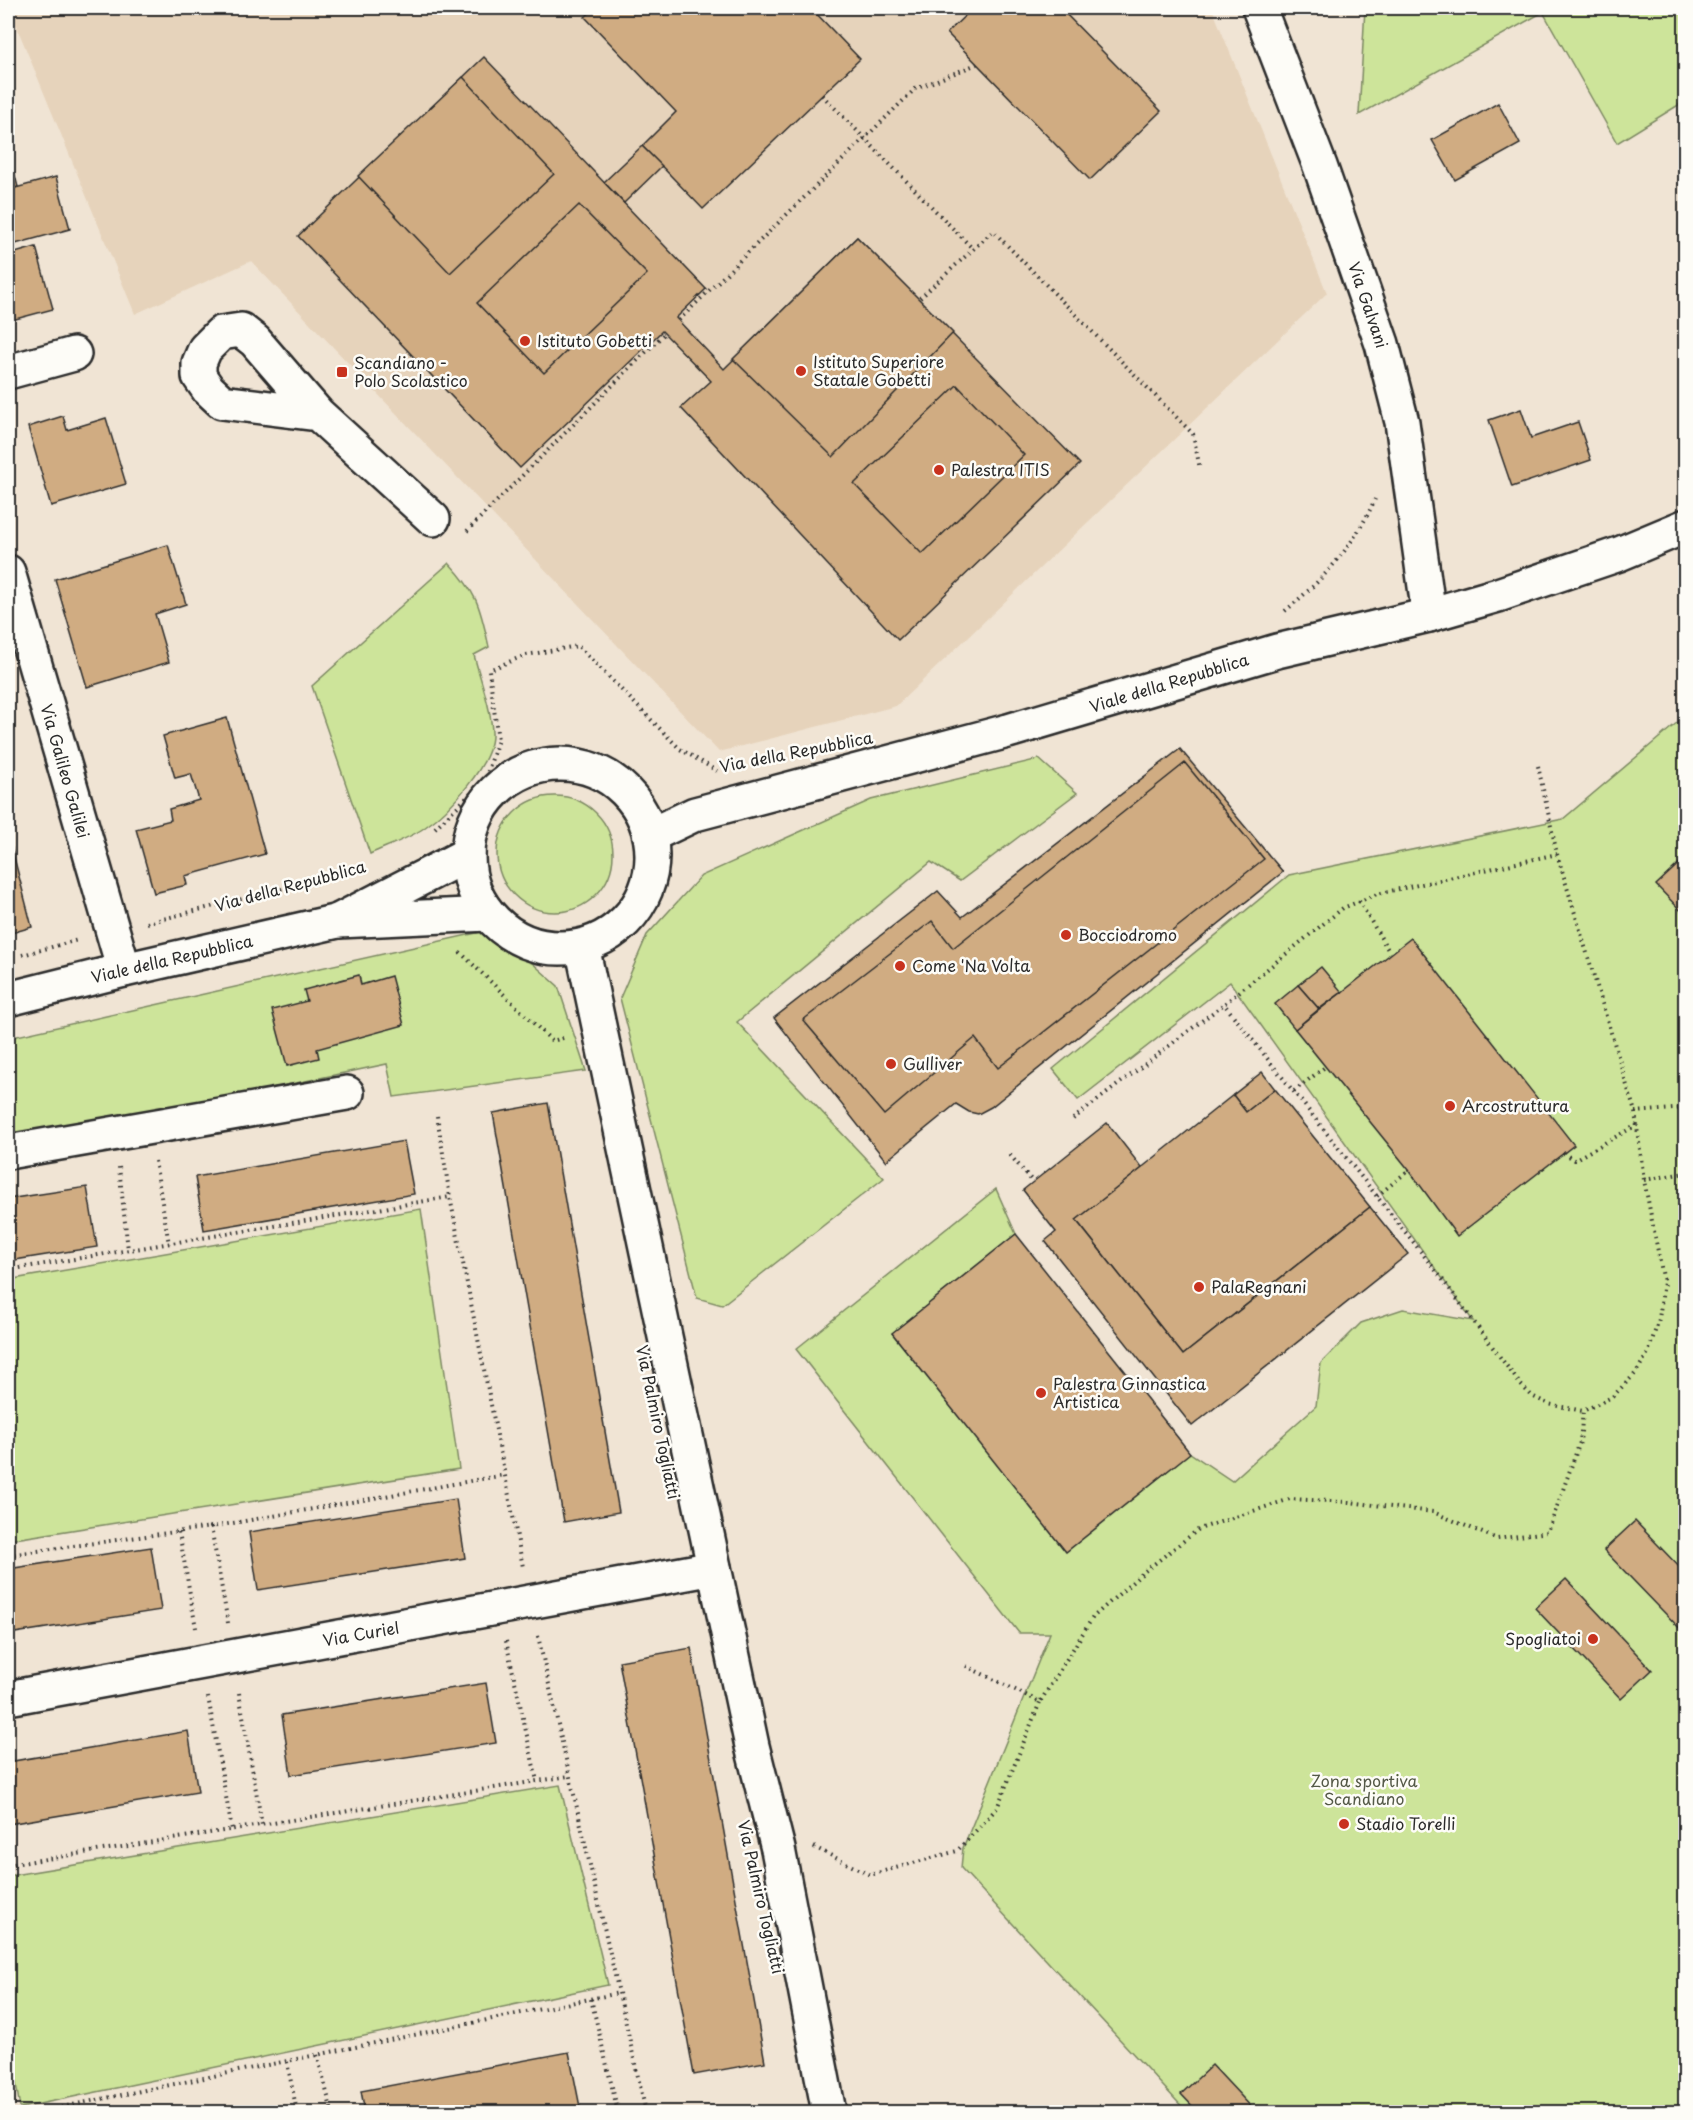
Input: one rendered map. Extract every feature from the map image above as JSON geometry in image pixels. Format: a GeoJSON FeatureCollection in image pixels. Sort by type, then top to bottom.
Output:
{"type":"FeatureCollection","features":[{"type":"Feature","properties":{"kind":"street","name":"Via Galvani"},"geometry":{"type":"LineString","coordinates":[[1259,8],[1320,166],[1382,344],[1402,422],[1429,615]]}},
{"type":"Feature","properties":{"kind":"street"},"geometry":{"type":"LineString","coordinates":[[8,372],[74,354]]}},
{"type":"Feature","properties":{"kind":"street"},"geometry":{"type":"LineString","coordinates":[[318,414],[433,519]]}},
{"type":"Feature","properties":{"kind":"street","name":"Viale della Repubblica"},"geometry":{"type":"LineString","coordinates":[[651,835],[695,814],[1008,731],[1277,651],[1429,615],[1609,558],[1686,526]]}},
{"type":"Feature","properties":{"kind":"street","name":"Via Galileo Galilei"},"geometry":{"type":"LineString","coordinates":[[8,572],[124,970]]}},
{"type":"Feature","properties":{"kind":"street"},"geometry":{"type":"LineString","coordinates":[[543,765],[575,765],[610,778],[637,804],[651,835],[652,866],[646,890],[633,912],[603,938],[582,946],[560,948],[524,941],[510,934],[488,914],[475,891],[468,854],[471,832],[485,802],[513,777],[543,765]]}},
{"type":"Feature","properties":{"kind":"street","name":"Viale della Repubblica"},"geometry":{"type":"LineString","coordinates":[[338,921],[468,854]]}},
{"type":"Feature","properties":{"kind":"street","name":"Viale della Repubblica"},"geometry":{"type":"LineString","coordinates":[[8,999],[338,921],[488,914]]}},
{"type":"Feature","properties":{"kind":"street","name":"Via Palmiro Togliatti"},"geometry":{"type":"LineString","coordinates":[[582,946],[752,1746],[778,1849],[825,2111]]}},
{"type":"Feature","properties":{"kind":"street"},"geometry":{"type":"LineString","coordinates":[[8,1152],[347,1093]]}},
{"type":"Feature","properties":{"kind":"street","name":"Via Curiel"},"geometry":{"type":"LineString","coordinates":[[8,1698],[714,1568]]}},
{"type":"Feature","properties":{"kind":"path"},"geometry":{"type":"LineString","coordinates":[[679,320],[915,89],[977,64]]}},
{"type":"Feature","properties":{"kind":"path"},"geometry":{"type":"LineString","coordinates":[[822,95],[973,249]]}},
{"type":"Feature","properties":{"kind":"path"},"geometry":{"type":"LineString","coordinates":[[920,298],[993,231],[1193,434],[1200,469]]}},
{"type":"Feature","properties":{"kind":"path"},"geometry":{"type":"LineString","coordinates":[[464,534],[664,334]]}},
{"type":"Feature","properties":{"kind":"path"},"geometry":{"type":"LineString","coordinates":[[1282,614],[1314,587],[1338,561],[1364,525],[1378,492]]}},
{"type":"Feature","properties":{"kind":"path","name":"Via della Repubblica"},"geometry":{"type":"LineString","coordinates":[[429,832],[448,818],[485,780],[498,740],[489,670],[526,655],[578,646],[680,749],[716,771],[728,768]]}},
{"type":"Feature","properties":{"kind":"path"},"geometry":{"type":"LineString","coordinates":[[1224,1004],[1377,1196],[1520,1384],[1532,1396],[1548,1404],[1583,1411],[1612,1397],[1635,1374],[1648,1353],[1659,1319],[1664,1282],[1644,1179],[1635,1112],[1557,854],[1538,766]]}},
{"type":"Feature","properties":{"kind":"path"},"geometry":{"type":"LineString","coordinates":[[1073,1119],[1224,1004],[1343,908],[1377,894],[1557,854]]}},
{"type":"Feature","properties":{"kind":"path","name":"Via della Repubblica"},"geometry":{"type":"LineString","coordinates":[[18,957],[112,931],[327,880],[358,869]]}},
{"type":"Feature","properties":{"kind":"path"},"geometry":{"type":"LineString","coordinates":[[1359,901],[1390,953]]}},
{"type":"Feature","properties":{"kind":"path"},"geometry":{"type":"LineString","coordinates":[[458,950],[552,1041],[569,1037]]}},
{"type":"Feature","properties":{"kind":"path"},"geometry":{"type":"LineString","coordinates":[[1294,1092],[1325,1067]]}},
{"type":"Feature","properties":{"kind":"path"},"geometry":{"type":"LineString","coordinates":[[1635,1112],[1686,1108]]}},
{"type":"Feature","properties":{"kind":"path"},"geometry":{"type":"LineString","coordinates":[[1563,1153],[1574,1160],[1637,1125]]}},
{"type":"Feature","properties":{"kind":"path"},"geometry":{"type":"LineString","coordinates":[[149,1128],[169,1244]]}},
{"type":"Feature","properties":{"kind":"path"},"geometry":{"type":"LineString","coordinates":[[116,1133],[128,1250]]}},
{"type":"Feature","properties":{"kind":"path"},"geometry":{"type":"LineString","coordinates":[[1010,1155],[1033,1182]]}},
{"type":"Feature","properties":{"kind":"path"},"geometry":{"type":"LineString","coordinates":[[1377,1196],[1409,1170]]}},
{"type":"Feature","properties":{"kind":"path"},"geometry":{"type":"LineString","coordinates":[[1644,1179],[1686,1173]]}},
{"type":"Feature","properties":{"kind":"path"},"geometry":{"type":"LineString","coordinates":[[8,1270],[450,1197]]}},
{"type":"Feature","properties":{"kind":"path"},"geometry":{"type":"LineString","coordinates":[[810,1846],[870,1875],[957,1851],[997,1808],[1040,1702],[1093,1617],[1145,1571],[1200,1529],[1290,1499],[1348,1502],[1433,1512],[1497,1539],[1548,1532],[1580,1442],[1583,1411]]}},
{"type":"Feature","properties":{"kind":"path"},"geometry":{"type":"LineString","coordinates":[[8,1555],[211,1527],[504,1474]]}},
{"type":"Feature","properties":{"kind":"path"},"geometry":{"type":"LineString","coordinates":[[211,1527],[218,1659],[232,1830]]}},
{"type":"Feature","properties":{"kind":"path"},"geometry":{"type":"LineString","coordinates":[[179,1532],[218,1659],[262,1825]]}},
{"type":"Feature","properties":{"kind":"path"},"geometry":{"type":"LineString","coordinates":[[499,1608],[537,1781]]}},
{"type":"Feature","properties":{"kind":"path"},"geometry":{"type":"LineString","coordinates":[[966,1666],[1040,1702]]}},
{"type":"Feature","properties":{"kind":"path"},"geometry":{"type":"LineString","coordinates":[[8,1865],[569,1776]]}},
{"type":"Feature","properties":{"kind":"path"},"geometry":{"type":"LineString","coordinates":[[38,2112],[619,1993]]}},
{"type":"Feature","properties":{"kind":"path"},"geometry":{"type":"LineString","coordinates":[[591,1999],[618,2112]]}},
{"type":"Feature","properties":{"kind":"path"},"geometry":{"type":"LineString","coordinates":[[317,2055],[332,2112]]}},
{"type":"Feature","properties":{"kind":"path"},"geometry":{"type":"LineString","coordinates":[[287,2061],[297,2112]]}},
{"type":"Feature","properties":{"kind":"path"},"geometry":{"type":"LineString","coordinates":[[8,2080],[13,2112]]}},
{"type":"Feature","properties":{"kind":"shaded area","name":"Istituto Superiore Statale Gobetti"},"geometry":{"type":"Polygon","coordinates":[[[9,8],[1212,8],[1327,293],[896,706],[719,752],[251,261],[135,314],[9,8]]]}},
{"type":"Feature","properties":{"kind":"green space"},"geometry":{"type":"Polygon","coordinates":[[[1365,8],[1685,8],[1685,101],[1617,143],[1543,12],[1359,115],[1365,8]]]}},
{"type":"Feature","properties":{"kind":"green space"},"geometry":{"type":"Polygon","coordinates":[[[449,563],[472,593],[486,633],[489,647],[474,655],[490,713],[491,744],[486,758],[468,786],[434,821],[418,832],[370,854],[312,686],[449,563]]]}},
{"type":"Feature","properties":{"kind":"green space","name":"Zona sportiva Scandiano"},"geometry":{"type":"Polygon","coordinates":[[[1685,716],[1685,2112],[1187,2112],[961,1868],[963,1848],[1050,1633],[1019,1633],[796,1349],[996,1189],[1016,1234],[892,1333],[1066,1552],[1190,1453],[1232,1481],[1316,1406],[1321,1363],[1361,1323],[1403,1309],[1473,1321],[1230,982],[1078,1100],[1053,1069],[1289,875],[1563,819],[1685,716]]]}},
{"type":"Feature","properties":{"kind":"green space"},"geometry":{"type":"Polygon","coordinates":[[[1039,759],[1077,793],[960,881],[931,862],[737,1022],[884,1178],[722,1305],[697,1298],[620,998],[647,935],[701,876],[871,800],[1039,759]]]}},
{"type":"Feature","properties":{"kind":"green space"},"geometry":{"type":"Polygon","coordinates":[[[555,796],[577,800],[596,813],[609,832],[613,854],[609,876],[596,895],[577,908],[555,912],[533,908],[514,895],[501,876],[497,854],[501,832],[514,813],[533,800],[555,796]]]}},
{"type":"Feature","properties":{"kind":"green space"},"geometry":{"type":"Polygon","coordinates":[[[481,932],[521,953],[558,986],[586,1071],[394,1097],[387,1064],[8,1143],[8,1038],[481,932]]]}},
{"type":"Feature","properties":{"kind":"green space"},"geometry":{"type":"Polygon","coordinates":[[[421,1209],[459,1469],[8,1540],[8,1280],[421,1209]]]}},
{"type":"Feature","properties":{"kind":"green space"},"geometry":{"type":"Polygon","coordinates":[[[560,1785],[608,1985],[20,2108],[8,2035],[8,1876],[560,1785]]]}},
{"type":"Feature","properties":{"kind":"building"},"geometry":{"type":"Polygon","coordinates":[[[595,8],[811,8],[860,59],[703,209],[642,146],[676,112],[585,17],[595,8]]]}},
{"type":"Feature","properties":{"kind":"building"},"geometry":{"type":"Polygon","coordinates":[[[973,8],[1060,8],[1161,111],[1090,180],[947,33],[973,8]]]}},
{"type":"Feature","properties":{"kind":"building","name":"Istituto Gobetti"},"geometry":{"type":"Polygon","coordinates":[[[484,57],[706,289],[676,318],[724,369],[857,237],[1080,464],[898,640],[681,408],[711,381],[662,331],[520,468],[298,236],[484,57]]]}},
{"type":"Feature","properties":{"kind":"building"},"geometry":{"type":"Polygon","coordinates":[[[463,77],[554,174],[450,273],[358,176],[463,77]]]}},
{"type":"Feature","properties":{"kind":"building"},"geometry":{"type":"Polygon","coordinates":[[[1498,103],[1520,144],[1455,180],[1432,140],[1498,103]]]}},
{"type":"Feature","properties":{"kind":"building"},"geometry":{"type":"Polygon","coordinates":[[[642,146],[662,166],[624,203],[604,182],[642,146]]]}},
{"type":"Feature","properties":{"kind":"building"},"geometry":{"type":"Polygon","coordinates":[[[8,149],[18,187],[8,190],[8,149]]]}},
{"type":"Feature","properties":{"kind":"building"},"geometry":{"type":"Polygon","coordinates":[[[56,177],[70,229],[8,246],[8,190],[56,177]]]}},
{"type":"Feature","properties":{"kind":"building"},"geometry":{"type":"Polygon","coordinates":[[[579,205],[647,274],[544,373],[477,303],[579,205]]]}},
{"type":"Feature","properties":{"kind":"building"},"geometry":{"type":"Polygon","coordinates":[[[857,237],[953,333],[833,457],[733,359],[857,237]]]}},
{"type":"Feature","properties":{"kind":"building"},"geometry":{"type":"Polygon","coordinates":[[[36,247],[53,309],[8,321],[8,255],[36,247]]]}},
{"type":"Feature","properties":{"kind":"building","name":"Palestra ITIS"},"geometry":{"type":"Polygon","coordinates":[[[957,385],[1024,455],[922,554],[854,484],[957,385]]]}},
{"type":"Feature","properties":{"kind":"building"},"geometry":{"type":"Polygon","coordinates":[[[1521,409],[1531,438],[1578,422],[1591,460],[1512,487],[1489,420],[1521,409]]]}},
{"type":"Feature","properties":{"kind":"building"},"geometry":{"type":"Polygon","coordinates":[[[63,416],[67,430],[106,418],[126,484],[51,506],[28,427],[63,416]]]}},
{"type":"Feature","properties":{"kind":"building"},"geometry":{"type":"Polygon","coordinates":[[[168,545],[186,604],[155,614],[169,662],[87,687],[55,579],[168,545]]]}},
{"type":"Feature","properties":{"kind":"building"},"geometry":{"type":"Polygon","coordinates":[[[227,718],[265,854],[185,876],[187,885],[154,893],[136,829],[171,820],[169,809],[199,800],[191,774],[175,778],[163,736],[227,718]]]}},
{"type":"Feature","properties":{"kind":"building"},"geometry":{"type":"Polygon","coordinates":[[[1180,749],[1283,872],[991,1107],[978,1114],[969,1112],[956,1104],[886,1161],[774,1018],[938,891],[962,917],[1180,749]]]}},
{"type":"Feature","properties":{"kind":"building"},"geometry":{"type":"Polygon","coordinates":[[[1185,763],[1264,859],[998,1068],[975,1038],[884,1115],[803,1020],[932,921],[953,948],[1185,763]]]}},
{"type":"Feature","properties":{"kind":"building"},"geometry":{"type":"Polygon","coordinates":[[[8,834],[32,927],[8,934],[8,834]]]}},
{"type":"Feature","properties":{"kind":"building"},"geometry":{"type":"Polygon","coordinates":[[[1686,857],[1686,916],[1656,885],[1686,857]]]}},
{"type":"Feature","properties":{"kind":"building","name":"Arcostruttura"},"geometry":{"type":"Polygon","coordinates":[[[1411,938],[1574,1145],[1457,1236],[1409,1170],[1295,1029],[1411,938]]]}},
{"type":"Feature","properties":{"kind":"building"},"geometry":{"type":"Polygon","coordinates":[[[1321,967],[1342,992],[1319,1009],[1298,985],[1321,967]]]}},
{"type":"Feature","properties":{"kind":"building"},"geometry":{"type":"Polygon","coordinates":[[[359,975],[361,985],[391,976],[404,1025],[317,1049],[319,1058],[287,1066],[272,1010],[307,1001],[304,990],[359,975]]]}},
{"type":"Feature","properties":{"kind":"building"},"geometry":{"type":"Polygon","coordinates":[[[1298,985],[1319,1009],[1295,1029],[1275,1004],[1298,985]]]}},
{"type":"Feature","properties":{"kind":"building"},"geometry":{"type":"Polygon","coordinates":[[[1262,1072],[1275,1089],[1246,1112],[1233,1095],[1262,1072]]]}},
{"type":"Feature","properties":{"kind":"building","name":"PalaRegnani"},"geometry":{"type":"Polygon","coordinates":[[[1275,1089],[1370,1207],[1183,1355],[1076,1220],[1233,1095],[1246,1112],[1275,1089]]]}},
{"type":"Feature","properties":{"kind":"building"},"geometry":{"type":"Polygon","coordinates":[[[548,1103],[619,1512],[564,1522],[493,1113],[548,1103]]]}},
{"type":"Feature","properties":{"kind":"building"},"geometry":{"type":"Polygon","coordinates":[[[1107,1123],[1142,1168],[1076,1220],[1183,1355],[1370,1207],[1408,1254],[1192,1426],[1045,1241],[1056,1232],[1023,1190],[1107,1123]]]}},
{"type":"Feature","properties":{"kind":"building"},"geometry":{"type":"Polygon","coordinates":[[[404,1141],[414,1194],[204,1230],[195,1177],[404,1141]]]}},
{"type":"Feature","properties":{"kind":"building"},"geometry":{"type":"Polygon","coordinates":[[[87,1187],[97,1247],[8,1261],[8,1199],[87,1187]]]}},
{"type":"Feature","properties":{"kind":"building","name":"Palestra Ginnastica Artistica"},"geometry":{"type":"Polygon","coordinates":[[[1016,1234],[1190,1453],[1066,1552],[892,1333],[1016,1234]]]}},
{"type":"Feature","properties":{"kind":"building"},"geometry":{"type":"Polygon","coordinates":[[[456,1499],[465,1558],[258,1590],[249,1532],[456,1499]]]}},
{"type":"Feature","properties":{"kind":"building"},"geometry":{"type":"Polygon","coordinates":[[[1635,1521],[1686,1574],[1686,1635],[1604,1550],[1635,1521]]]}},
{"type":"Feature","properties":{"kind":"building"},"geometry":{"type":"Polygon","coordinates":[[[151,1547],[161,1610],[8,1634],[8,1569],[151,1547]]]}},
{"type":"Feature","properties":{"kind":"building","name":"Spogliatoi"},"geometry":{"type":"Polygon","coordinates":[[[1566,1579],[1652,1670],[1621,1699],[1535,1608],[1566,1579]]]}},
{"type":"Feature","properties":{"kind":"building"},"geometry":{"type":"Polygon","coordinates":[[[691,1648],[765,2062],[694,2075],[619,1661],[691,1648]]]}},
{"type":"Feature","properties":{"kind":"building"},"geometry":{"type":"Polygon","coordinates":[[[486,1683],[496,1743],[291,1775],[282,1715],[486,1683]]]}},
{"type":"Feature","properties":{"kind":"building"},"geometry":{"type":"Polygon","coordinates":[[[188,1731],[198,1792],[8,1824],[8,1762],[188,1731]]]}},
{"type":"Feature","properties":{"kind":"building"},"geometry":{"type":"Polygon","coordinates":[[[569,2052],[581,2112],[365,2112],[361,2091],[569,2052]]]}},
{"type":"Feature","properties":{"kind":"building"},"geometry":{"type":"Polygon","coordinates":[[[1212,2065],[1256,2112],[1198,2112],[1181,2094],[1212,2065]]]}},
{"type":"Feature","properties":{"kind":"place","name":"Istituto Gobetti"},"geometry":{"type":"Point","coordinates":[525,341]}},
{"type":"Feature","properties":{"kind":"place","name":"Istituto Superiore Statale Gobetti"},"geometry":{"type":"Point","coordinates":[801,371]}},
{"type":"Feature","properties":{"kind":"place","name":"Scandiano - Polo Scolastico"},"geometry":{"type":"Point","coordinates":[342,372]}},
{"type":"Feature","properties":{"kind":"place","name":"Palestra ITIS"},"geometry":{"type":"Point","coordinates":[939,470]}},
{"type":"Feature","properties":{"kind":"place","name":"Bocciodromo"},"geometry":{"type":"Point","coordinates":[1066,935]}},
{"type":"Feature","properties":{"kind":"place","name":"Come 'Na Volta"},"geometry":{"type":"Point","coordinates":[900,966]}},
{"type":"Feature","properties":{"kind":"place","name":"Gulliver"},"geometry":{"type":"Point","coordinates":[891,1064]}},
{"type":"Feature","properties":{"kind":"place","name":"Arcostruttura"},"geometry":{"type":"Point","coordinates":[1450,1106]}},
{"type":"Feature","properties":{"kind":"place","name":"PalaRegnani"},"geometry":{"type":"Point","coordinates":[1199,1287]}},
{"type":"Feature","properties":{"kind":"place","name":"Palestra Ginnastica Artistica"},"geometry":{"type":"Point","coordinates":[1041,1393]}},
{"type":"Feature","properties":{"kind":"place","name":"Spogliatoi"},"geometry":{"type":"Point","coordinates":[1593,1639]}},
{"type":"Feature","properties":{"kind":"place","name":"Stadio Torelli"},"geometry":{"type":"Point","coordinates":[1344,1824]}}]}
